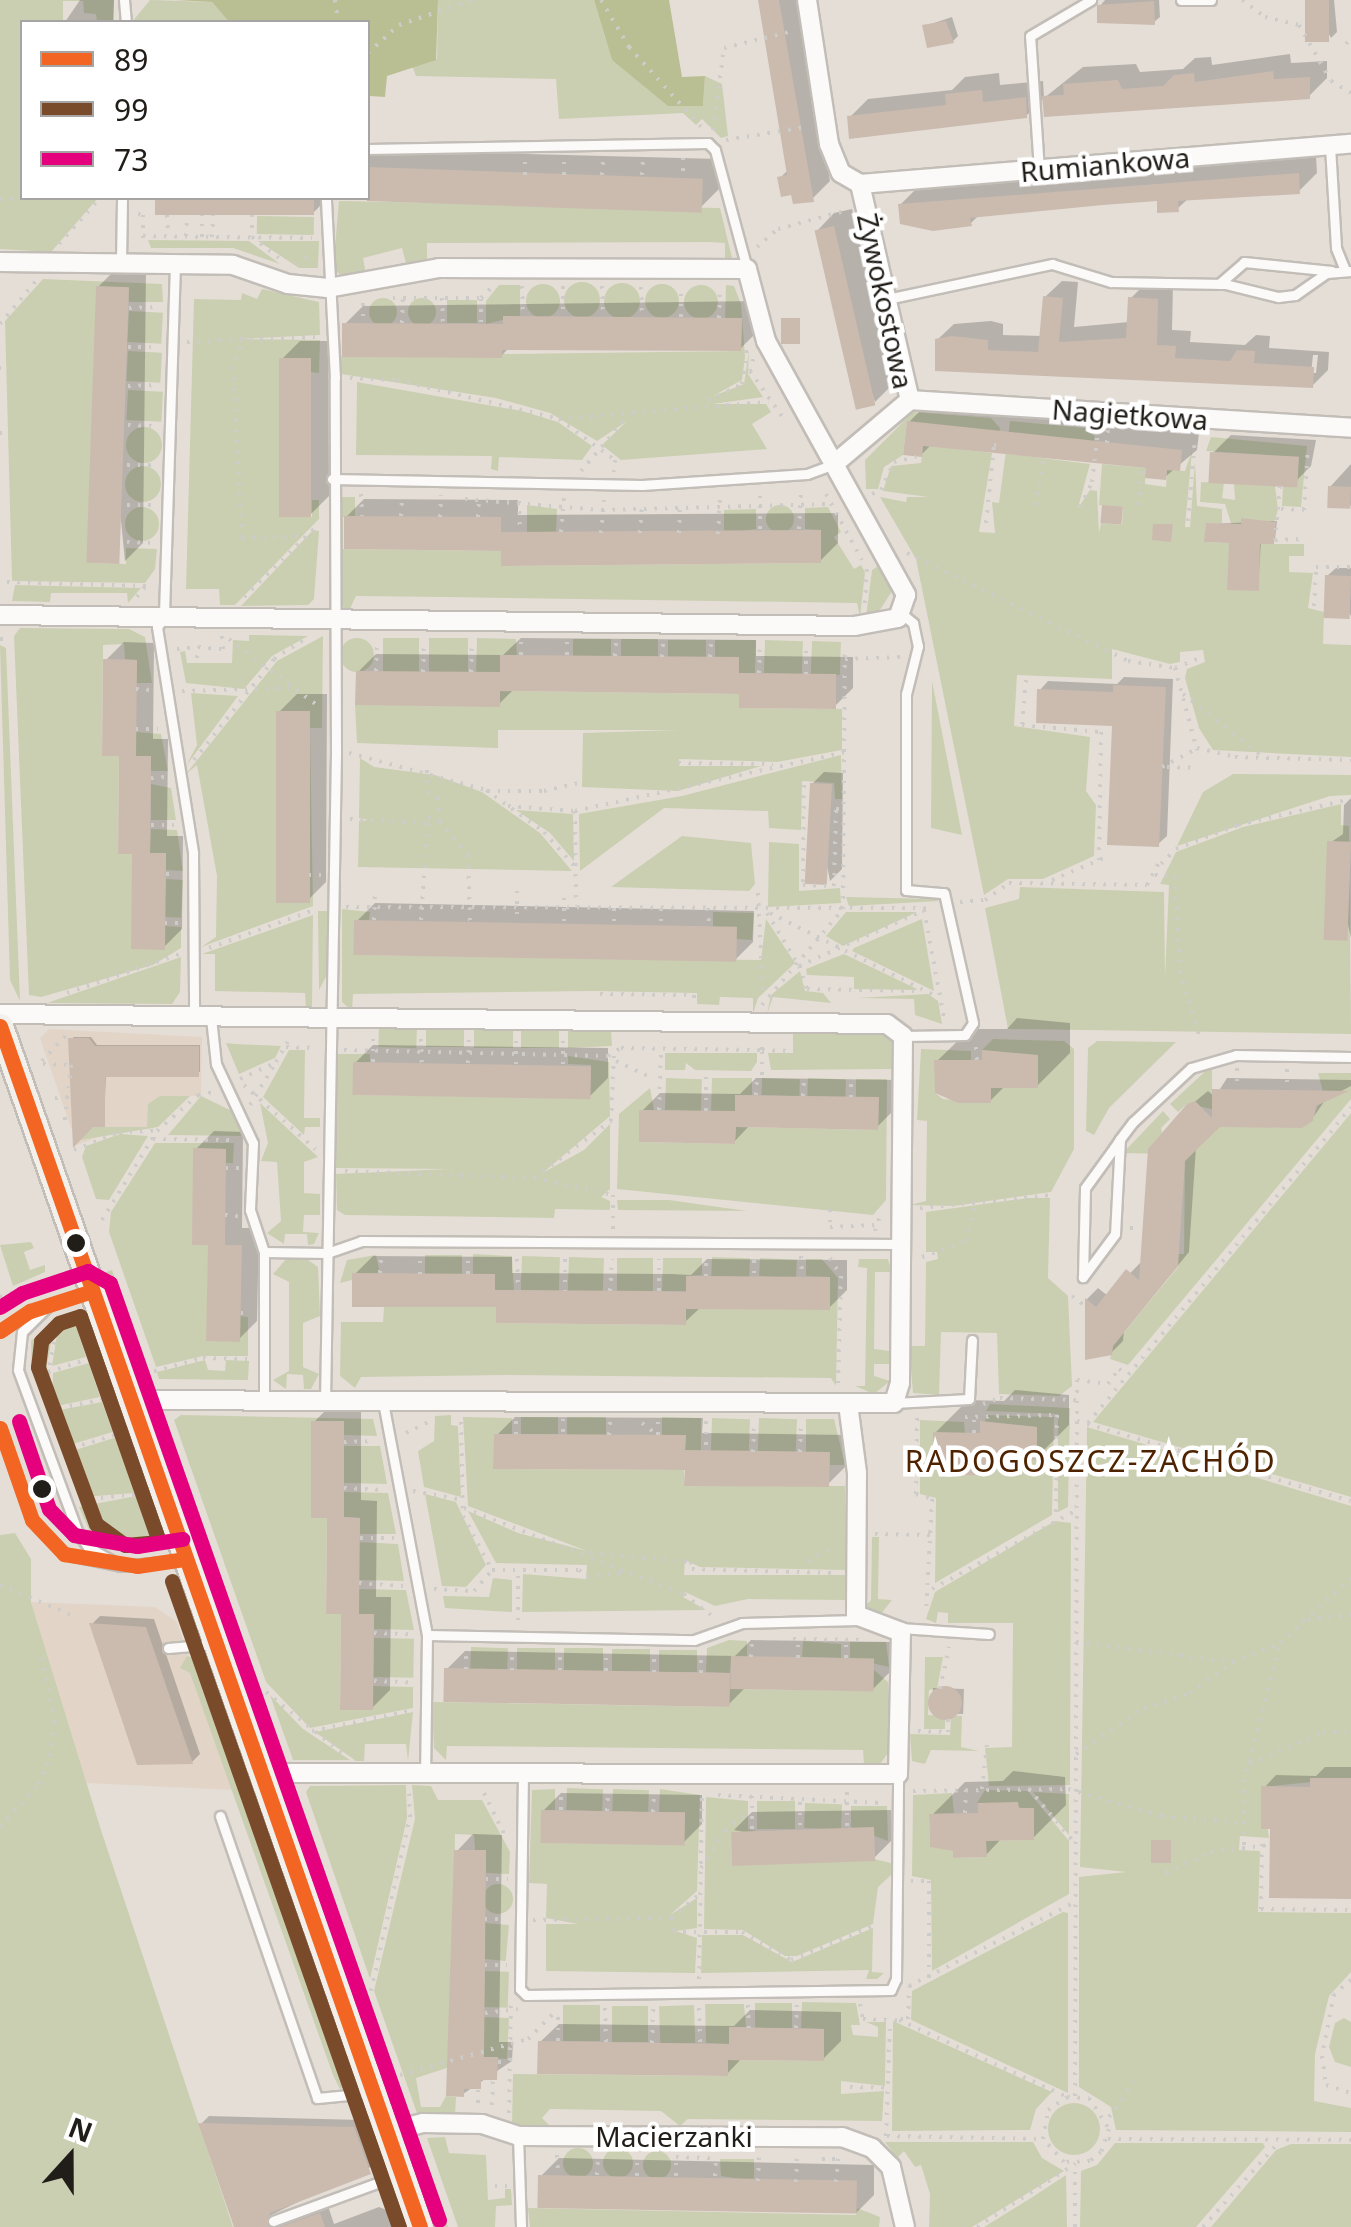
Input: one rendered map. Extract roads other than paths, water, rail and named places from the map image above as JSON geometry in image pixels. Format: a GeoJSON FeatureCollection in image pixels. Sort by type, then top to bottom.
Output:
{"type":"FeatureCollection","features":[{"type":"Feature","properties":{"kind":"street","name":"Żywokostowa"},"geometry":{"type":"LineString","coordinates":[[807,0],[826,127],[836,165],[860,184],[910,400],[826,467]]}},
{"type":"Feature","properties":{"kind":"street","name":"Rumiankowa"},"geometry":{"type":"LineString","coordinates":[[860,184],[1351,144]]}},
{"type":"Feature","properties":{"kind":"street"},"geometry":{"type":"LineString","coordinates":[[0,262],[233,265],[329,294],[438,268],[562,278],[602,270],[741,264],[766,341],[826,467],[901,580],[906,595],[901,613],[889,622],[864,625],[0,614]]}},
{"type":"Feature","properties":{"kind":"street","name":"Nagietkowa"},"geometry":{"type":"LineString","coordinates":[[910,400],[1351,428]]}},
{"type":"Feature","properties":{"kind":"street"},"geometry":{"type":"LineString","coordinates":[[0,1014],[895,1024],[904,1036],[898,1409],[848,1404],[118,1400]]}},
{"type":"Feature","properties":{"kind":"street"},"geometry":{"type":"LineString","coordinates":[[0,1026],[92,1291],[118,1400],[186,1559],[420,2227]]}},
{"type":"Feature","properties":{"kind":"street"},"geometry":{"type":"LineString","coordinates":[[261,1773],[416,1777],[522,1773],[893,1775],[906,1634],[852,1622],[857,1473],[848,1404]]}},
{"type":"Feature","properties":{"kind":"street","name":"Macierzanki"},"geometry":{"type":"LineString","coordinates":[[387,2132],[423,2122],[482,2124],[518,2136],[838,2137],[872,2148],[896,2175],[905,2227]]}},
{"type":"Feature","properties":{"kind":"lane"},"geometry":{"type":"LineString","coordinates":[[1038,170],[1030,36],[1091,0]]}},
{"type":"Feature","properties":{"kind":"lane"},"geometry":{"type":"LineString","coordinates":[[1181,0],[1211,0]]}},
{"type":"Feature","properties":{"kind":"lane"},"geometry":{"type":"LineString","coordinates":[[1219,284],[1244,262],[1348,270],[1336,248],[1330,146]]}},
{"type":"Feature","properties":{"kind":"lane"},"geometry":{"type":"LineString","coordinates":[[370,149],[707,147],[741,264]]}},
{"type":"Feature","properties":{"kind":"lane"},"geometry":{"type":"LineString","coordinates":[[121,263],[122,200]]}},
{"type":"Feature","properties":{"kind":"lane"},"geometry":{"type":"LineString","coordinates":[[325,1402],[328,1048],[334,1019],[336,828],[332,494],[335,378],[326,200]]}},
{"type":"Feature","properties":{"kind":"lane"},"geometry":{"type":"LineString","coordinates":[[175,264],[164,617],[157,627],[193,853],[194,951],[202,1015],[226,1086],[250,1128],[250,1210],[264,1252],[264,1401]]}},
{"type":"Feature","properties":{"kind":"lane"},"geometry":{"type":"LineString","coordinates":[[887,300],[1052,264],[1112,282],[1219,284],[1288,297],[1332,271]]}},
{"type":"Feature","properties":{"kind":"lane"},"geometry":{"type":"LineString","coordinates":[[332,479],[611,484],[826,467]]}},
{"type":"Feature","properties":{"kind":"lane"},"geometry":{"type":"LineString","coordinates":[[901,613],[916,630],[906,694],[906,890],[940,890],[949,905],[972,1023],[956,1035],[904,1036]]}},
{"type":"Feature","properties":{"kind":"lane"},"geometry":{"type":"LineString","coordinates":[[1120,1139],[1115,1234],[1082,1276],[1085,1188],[1120,1139],[1165,1089],[1205,1061],[1351,1057]]}},
{"type":"Feature","properties":{"kind":"lane"},"geometry":{"type":"LineString","coordinates":[[264,1252],[326,1254],[361,1241],[900,1244]]}},
{"type":"Feature","properties":{"kind":"lane"},"geometry":{"type":"LineString","coordinates":[[0,1331],[48,1306],[92,1291]]}},
{"type":"Feature","properties":{"kind":"lane"},"geometry":{"type":"LineString","coordinates":[[48,1306],[22,1332],[18,1370],[78,1533],[121,1566]]}},
{"type":"Feature","properties":{"kind":"lane"},"geometry":{"type":"LineString","coordinates":[[898,1409],[970,1399],[972,1340]]}},
{"type":"Feature","properties":{"kind":"lane"},"geometry":{"type":"LineString","coordinates":[[384,1402],[418,1586],[422,1635],[416,1777]]}},
{"type":"Feature","properties":{"kind":"lane"},"geometry":{"type":"LineString","coordinates":[[0,1428],[32,1520],[48,1541],[82,1561],[121,1566],[186,1559]]}},
{"type":"Feature","properties":{"kind":"lane"},"geometry":{"type":"LineString","coordinates":[[422,1635],[694,1640],[722,1636],[742,1623],[852,1622]]}},
{"type":"Feature","properties":{"kind":"lane"},"geometry":{"type":"LineString","coordinates":[[906,1634],[989,1634]]}},
{"type":"Feature","properties":{"kind":"lane"},"geometry":{"type":"LineString","coordinates":[[168,1648],[215,1644]]}},
{"type":"Feature","properties":{"kind":"lane"},"geometry":{"type":"LineString","coordinates":[[522,1773],[521,1993],[699,1997],[891,1990],[896,1978],[893,1775]]}},
{"type":"Feature","properties":{"kind":"lane"},"geometry":{"type":"LineString","coordinates":[[220,1816],[316,2098],[373,2093]]}},
{"type":"Feature","properties":{"kind":"lane"},"geometry":{"type":"LineString","coordinates":[[518,2136],[521,2227]]}},
{"type":"Feature","properties":{"kind":"lane"},"geometry":{"type":"LineString","coordinates":[[274,2221],[402,2174]]}},
{"type":"Feature","properties":{"kind":"district","name":"RADOGOSZCZ-ZACHÓD"},"geometry":{"type":"Point","coordinates":[1091,1461]}}]}
